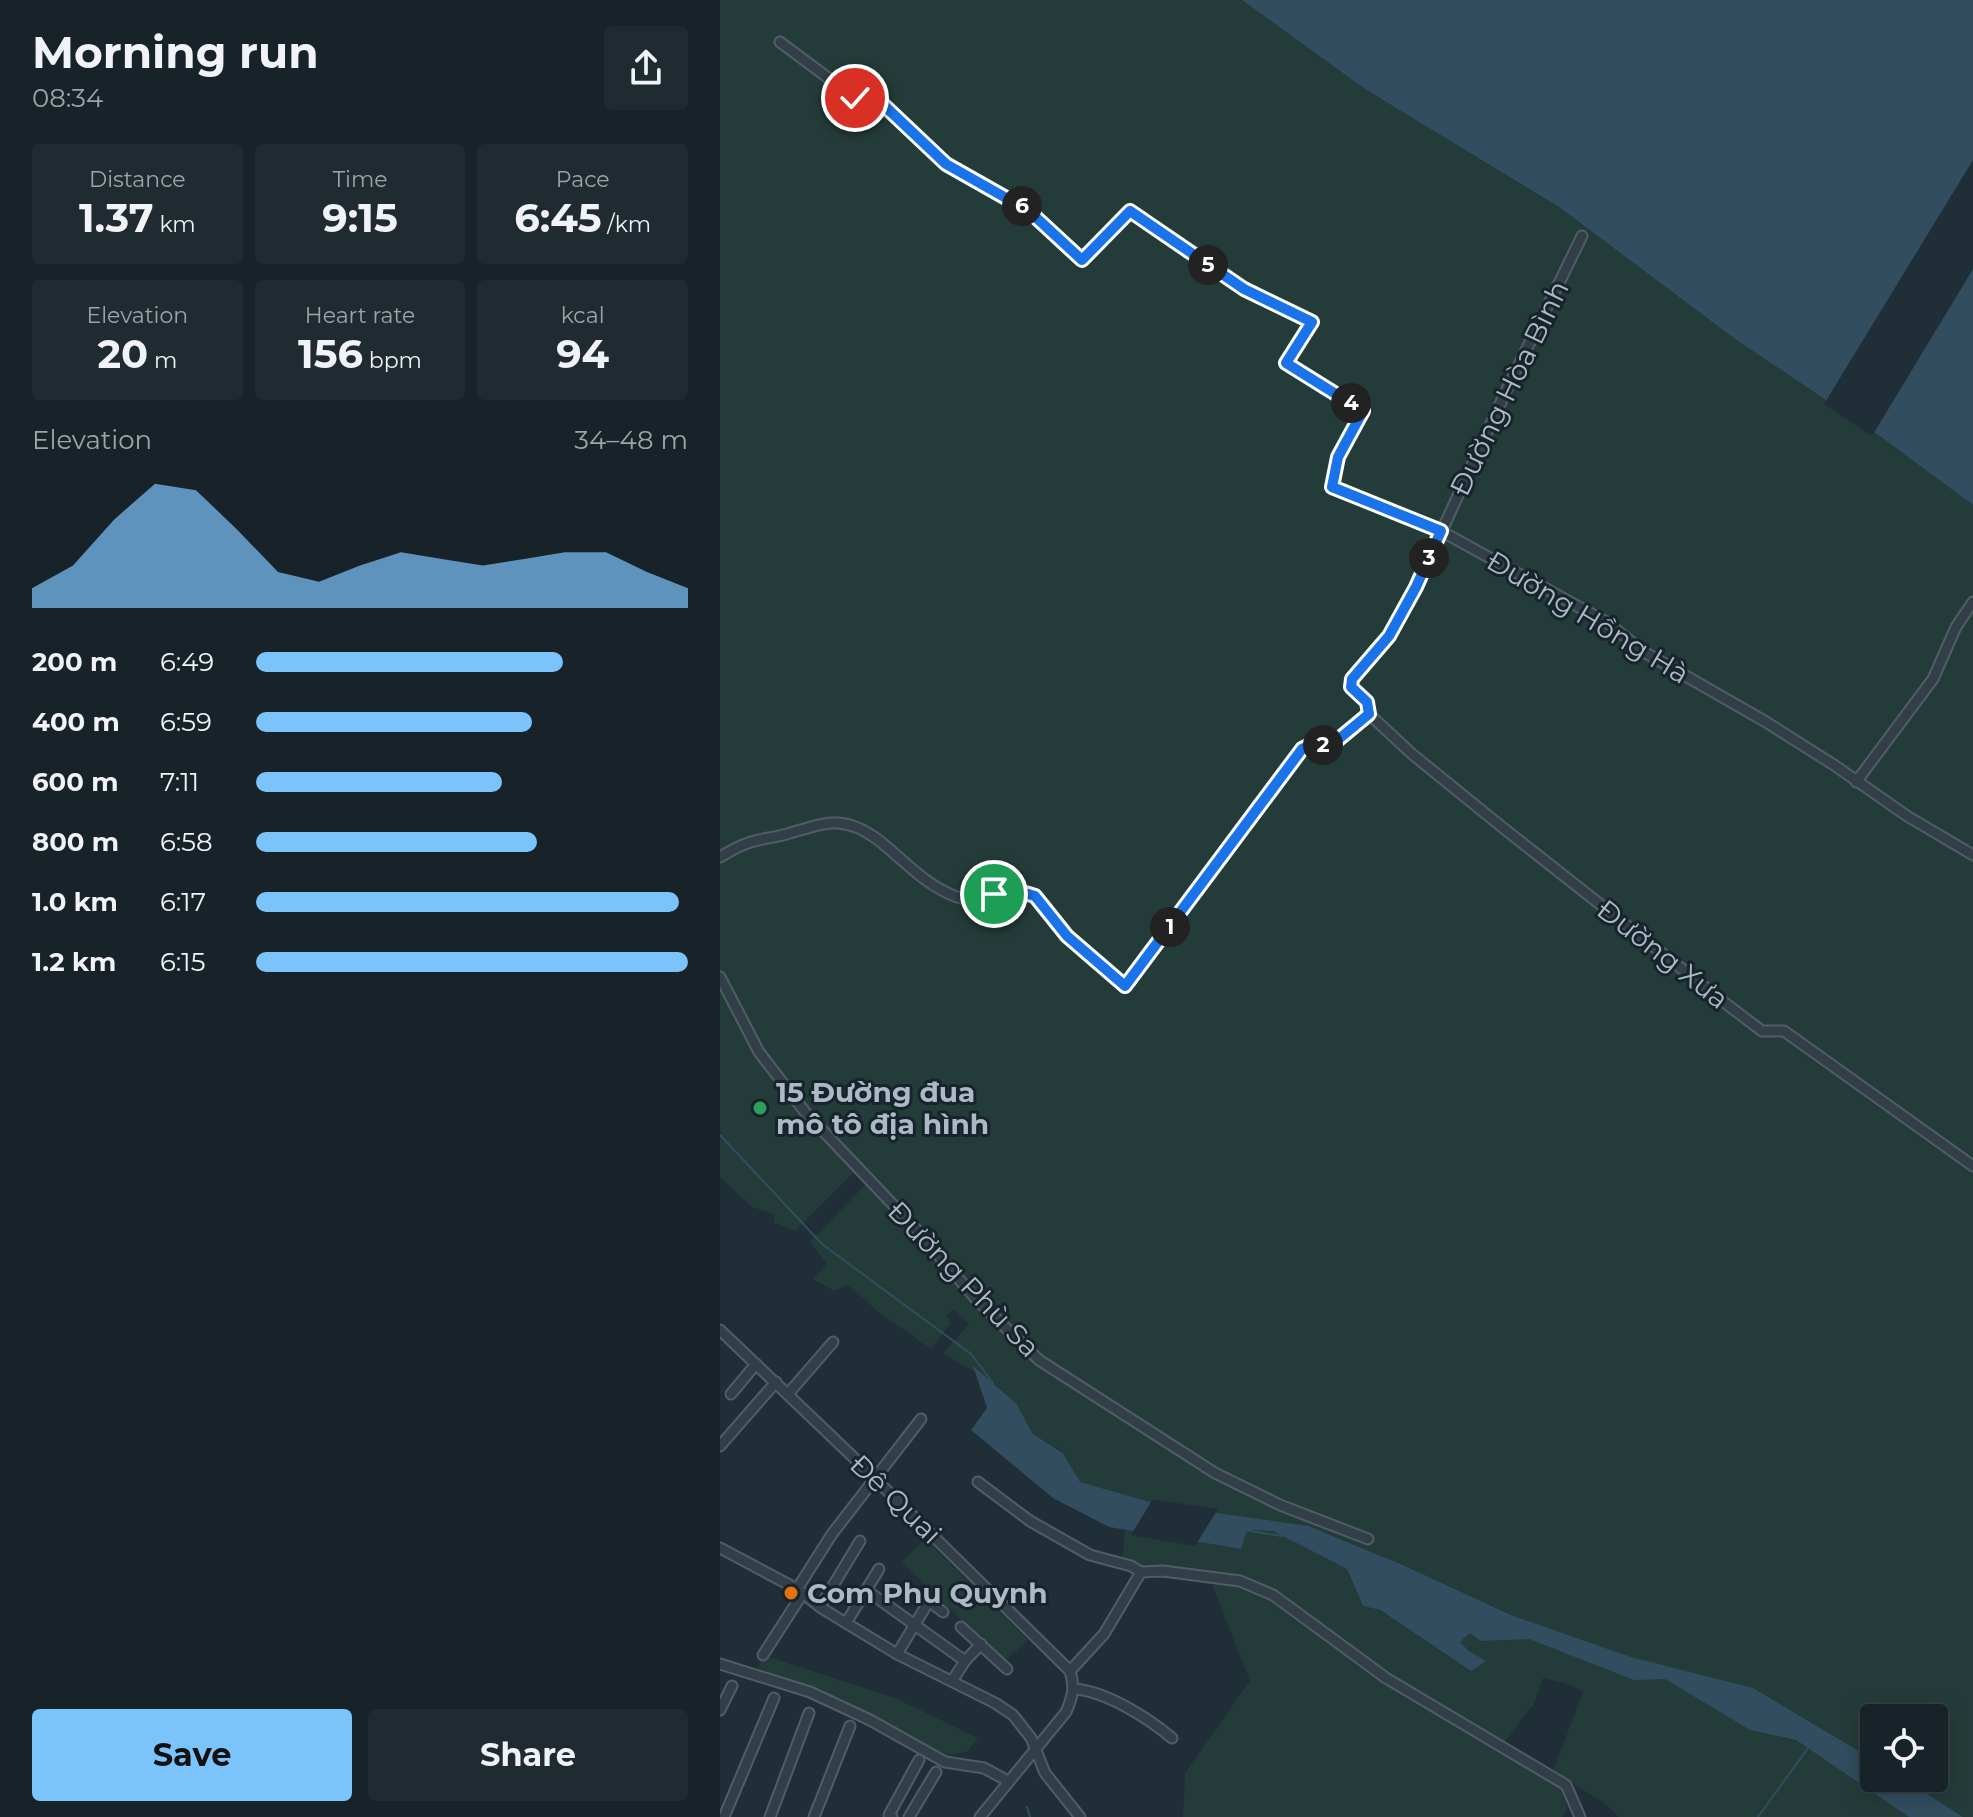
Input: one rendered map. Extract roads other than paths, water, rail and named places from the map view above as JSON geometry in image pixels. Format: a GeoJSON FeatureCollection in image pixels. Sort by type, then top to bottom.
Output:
{"type":"FeatureCollection","features":[{"type":"Feature","properties":{"kind":"street","name":"Đường Hồng Hà"},"geometry":{"type":"LineString","coordinates":[[780,42],[855,98],[872,94],[946,164],[1029,211],[1082,260],[1130,211],[1244,289],[1312,322],[1286,363],[1363,411],[1338,457],[1332,487],[1441,531],[1608,623],[1644,652],[1766,722],[1907,816],[1973,855]]}},
{"type":"Feature","properties":{"kind":"street","name":"Đường Hòa Bình"},"geometry":{"type":"LineString","coordinates":[[1369,714],[1367,702],[1351,687],[1352,679],[1389,636],[1416,587],[1582,236]]}},
{"type":"Feature","properties":{"kind":"street"},"geometry":{"type":"LineString","coordinates":[[1856,782],[1933,679],[1956,627],[1973,602]]}},
{"type":"Feature","properties":{"kind":"street"},"geometry":{"type":"LineString","coordinates":[[720,857],[744,844],[789,834],[815,824],[839,822],[853,826],[874,837],[922,878],[956,896],[970,900],[1004,891],[1029,892],[1067,936],[1125,986],[1302,749],[1312,744],[1334,743],[1369,714]]}},
{"type":"Feature","properties":{"kind":"street","name":"Đường Xưa"},"geometry":{"type":"LineString","coordinates":[[1369,714],[1468,800],[1762,1031],[1784,1031],[1973,1166]]}},
{"type":"Feature","properties":{"kind":"street","name":"Đường Phù Sa"},"geometry":{"type":"LineString","coordinates":[[720,977],[759,1052],[805,1112],[917,1230],[976,1299],[1039,1360],[1215,1473],[1280,1505],[1368,1539]]}},
{"type":"Feature","properties":{"kind":"street","name":"Đê Quai"},"geometry":{"type":"LineString","coordinates":[[720,1330],[1070,1671]]}},
{"type":"Feature","properties":{"kind":"street"},"geometry":{"type":"LineString","coordinates":[[788,1394],[833,1342]]}},
{"type":"Feature","properties":{"kind":"street"},"geometry":{"type":"LineString","coordinates":[[731,1394],[756,1364]]}},
{"type":"Feature","properties":{"kind":"street"},"geometry":{"type":"LineString","coordinates":[[720,1446],[776,1382]]}},
{"type":"Feature","properties":{"kind":"street"},"geometry":{"type":"LineString","coordinates":[[763,1655],[832,1534],[921,1419]]}},
{"type":"Feature","properties":{"kind":"street"},"geometry":{"type":"LineString","coordinates":[[978,1482],[1030,1521],[1090,1555],[1131,1566],[1141,1572],[1163,1571],[1240,1581],[1273,1595],[1386,1678],[1566,1785],[1580,1817]]}},
{"type":"Feature","properties":{"kind":"street"},"geometry":{"type":"LineString","coordinates":[[820,1607],[860,1541]]}},
{"type":"Feature","properties":{"kind":"street"},"geometry":{"type":"LineString","coordinates":[[720,1548],[800,1591],[820,1607],[897,1654],[1013,1715],[1031,1738],[1045,1773],[1080,1817]]}},
{"type":"Feature","properties":{"kind":"street"},"geometry":{"type":"LineString","coordinates":[[846,1623],[879,1569]]}},
{"type":"Feature","properties":{"kind":"street"},"geometry":{"type":"LineString","coordinates":[[980,1817],[1066,1712],[1074,1689],[1070,1671],[1104,1634],[1141,1572]]}},
{"type":"Feature","properties":{"kind":"street"},"geometry":{"type":"LineString","coordinates":[[866,1590],[965,1661]]}},
{"type":"Feature","properties":{"kind":"street"},"geometry":{"type":"LineString","coordinates":[[897,1654],[929,1601],[943,1612]]}},
{"type":"Feature","properties":{"kind":"street"},"geometry":{"type":"LineString","coordinates":[[961,1627],[1007,1669]]}},
{"type":"Feature","properties":{"kind":"street"},"geometry":{"type":"LineString","coordinates":[[952,1681],[981,1644]]}},
{"type":"Feature","properties":{"kind":"street"},"geometry":{"type":"LineString","coordinates":[[720,1664],[810,1692],[870,1720],[945,1762],[984,1768],[1008,1781]]}},
{"type":"Feature","properties":{"kind":"street"},"geometry":{"type":"LineString","coordinates":[[720,1710],[732,1686]]}},
{"type":"Feature","properties":{"kind":"street"},"geometry":{"type":"LineString","coordinates":[[1074,1689],[1102,1695],[1172,1738]]}},
{"type":"Feature","properties":{"kind":"street"},"geometry":{"type":"LineString","coordinates":[[724,1817],[774,1698]]}},
{"type":"Feature","properties":{"kind":"street"},"geometry":{"type":"LineString","coordinates":[[770,1817],[809,1713]]}},
{"type":"Feature","properties":{"kind":"street"},"geometry":{"type":"LineString","coordinates":[[814,1817],[850,1726]]}},
{"type":"Feature","properties":{"kind":"street"},"geometry":{"type":"LineString","coordinates":[[892,1817],[889,1815],[919,1760]]}},
{"type":"Feature","properties":{"kind":"street"},"geometry":{"type":"LineString","coordinates":[[909,1817],[936,1772]]}},
{"type":"Feature","properties":{"kind":"water"},"geometry":{"type":"Polygon","coordinates":[[[1242,0],[1973,0],[1973,505],[1881,437],[1735,339],[1559,207],[1365,89],[1242,0]]]}},
{"type":"Feature","properties":{"kind":"water"},"geometry":{"type":"Polygon","coordinates":[[[973,1366],[1016,1403],[1033,1434],[1063,1453],[1080,1482],[1161,1505],[1308,1526],[1511,1615],[1631,1657],[1753,1688],[1860,1752],[1860,1784],[1796,1740],[1750,1730],[1665,1679],[1634,1680],[1529,1639],[1481,1641],[1470,1633],[1460,1642],[1486,1661],[1471,1671],[1380,1610],[1363,1606],[1347,1569],[1273,1531],[1247,1530],[1241,1549],[1109,1527],[1053,1498],[971,1430],[987,1408],[973,1366]]]}},
{"type":"Feature","properties":{"kind":"water"},"geometry":{"type":"Polygon","coordinates":[[[1872,1792],[1925,1792],[1963,1817],[1909,1817],[1872,1792]]]}},
{"type":"Feature","properties":{"kind":"waterway"},"geometry":{"type":"LineString","coordinates":[[720,1135],[822,1244],[971,1354],[993,1383]]}},
{"type":"Feature","properties":{"kind":"waterway"},"geometry":{"type":"LineString","coordinates":[[1244,1530],[1282,1536]]}},
{"type":"Feature","properties":{"kind":"waterway"},"geometry":{"type":"LineString","coordinates":[[1758,1817],[1808,1748]]}},
{"type":"Feature","properties":{"kind":"waterway"},"geometry":{"type":"LineString","coordinates":[[1027,1807],[1030,1817]]}},
{"type":"Feature","properties":{"kind":"place","name":"15 Đường đua mô tô địa hình"},"geometry":{"type":"Point","coordinates":[760,1108]}},
{"type":"Feature","properties":{"kind":"place","name":"Com Phu Quynh"},"geometry":{"type":"Point","coordinates":[791,1593]}}]}
